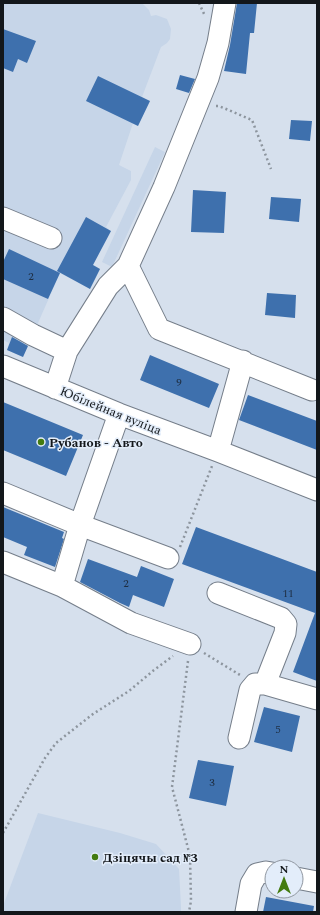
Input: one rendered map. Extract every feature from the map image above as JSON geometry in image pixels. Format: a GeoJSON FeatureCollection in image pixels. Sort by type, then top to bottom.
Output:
{"type":"FeatureCollection","features":[{"type":"Feature","properties":{"kind":"street","name":"Юбілейная вуліца"},"geometry":{"type":"LineString","coordinates":[[224,3],[218,43],[208,78],[164,187],[128,266],[108,286],[67,351],[54,388],[317,490]]}},
{"type":"Feature","properties":{"kind":"street"},"geometry":{"type":"LineString","coordinates":[[3,218],[51,238]]}},
{"type":"Feature","properties":{"kind":"street"},"geometry":{"type":"LineString","coordinates":[[128,266],[159,329],[243,361],[312,390]]}},
{"type":"Feature","properties":{"kind":"street"},"geometry":{"type":"LineString","coordinates":[[3,318],[33,335],[67,351]]}},
{"type":"Feature","properties":{"kind":"street"},"geometry":{"type":"LineString","coordinates":[[218,451],[243,361]]}},
{"type":"Feature","properties":{"kind":"street"},"geometry":{"type":"LineString","coordinates":[[3,366],[54,388]]}},
{"type":"Feature","properties":{"kind":"street"},"geometry":{"type":"LineString","coordinates":[[62,586],[80,525],[119,414]]}},
{"type":"Feature","properties":{"kind":"street"},"geometry":{"type":"LineString","coordinates":[[3,493],[80,525],[173,555]]}},
{"type":"Feature","properties":{"kind":"street"},"geometry":{"type":"LineString","coordinates":[[3,562],[62,586],[131,623],[190,644]]}},
{"type":"Feature","properties":{"kind":"street"},"geometry":{"type":"LineString","coordinates":[[218,593],[281,618],[286,624],[285,633],[260,684],[250,690],[239,738]]}},
{"type":"Feature","properties":{"kind":"street"},"geometry":{"type":"LineString","coordinates":[[260,684],[317,699]]}},
{"type":"Feature","properties":{"kind":"street"},"geometry":{"type":"LineString","coordinates":[[246,912],[251,884],[257,874],[264,872]]}},
{"type":"Feature","properties":{"kind":"street"},"geometry":{"type":"LineString","coordinates":[[304,880],[317,882]]}},
{"type":"Feature","properties":{"kind":"path"},"geometry":{"type":"LineString","coordinates":[[195,107],[219,106],[252,120],[271,169]]}},
{"type":"Feature","properties":{"kind":"path"},"geometry":{"type":"LineString","coordinates":[[173,555],[218,451]]}},
{"type":"Feature","properties":{"kind":"path"},"geometry":{"type":"LineString","coordinates":[[190,644],[260,684]]}},
{"type":"Feature","properties":{"kind":"path"},"geometry":{"type":"LineString","coordinates":[[3,833],[45,758],[56,743],[93,714],[130,691],[154,670],[190,644]]}},
{"type":"Feature","properties":{"kind":"path"},"geometry":{"type":"LineString","coordinates":[[189,912],[191,901],[190,856],[172,787],[190,644]]}},
{"type":"Feature","properties":{"kind":"shaded area"},"geometry":{"type":"Polygon","coordinates":[[[3,3],[142,3],[149,10],[151,16],[156,15],[167,19],[171,29],[170,39],[161,47],[142,97],[150,101],[138,126],[133,123],[119,165],[131,171],[131,180],[106,227],[111,231],[93,265],[100,269],[90,289],[60,273],[23,357],[7,350],[9,343],[3,340],[3,3]]]}},
{"type":"Feature","properties":{"kind":"shaded area"},"geometry":{"type":"Polygon","coordinates":[[[155,147],[165,152],[112,267],[102,262],[155,147]]]}},
{"type":"Feature","properties":{"kind":"shaded area","name":"Дзіцячы сад №3"},"geometry":{"type":"Polygon","coordinates":[[[38,813],[120,833],[156,844],[179,869],[181,912],[3,912],[3,906],[38,813]]]}},
{"type":"Feature","properties":{"kind":"building"},"geometry":{"type":"Polygon","coordinates":[[[237,3],[257,3],[254,33],[250,33],[246,74],[224,71],[237,3]]]}},
{"type":"Feature","properties":{"kind":"building"},"geometry":{"type":"Polygon","coordinates":[[[3,29],[36,41],[27,63],[18,59],[13,72],[3,68],[3,29]]]}},
{"type":"Feature","properties":{"kind":"building"},"geometry":{"type":"Polygon","coordinates":[[[180,75],[195,79],[189,93],[176,89],[180,75]]]}},
{"type":"Feature","properties":{"kind":"building"},"geometry":{"type":"Polygon","coordinates":[[[98,76],[150,101],[138,126],[86,101],[98,76]]]}},
{"type":"Feature","properties":{"kind":"building"},"geometry":{"type":"Polygon","coordinates":[[[291,120],[312,121],[310,141],[289,139],[291,120]]]}},
{"type":"Feature","properties":{"kind":"building"},"geometry":{"type":"Polygon","coordinates":[[[193,190],[226,192],[224,233],[191,232],[193,190]]]}},
{"type":"Feature","properties":{"kind":"building"},"geometry":{"type":"Polygon","coordinates":[[[271,197],[301,199],[299,222],[269,219],[271,197]]]}},
{"type":"Feature","properties":{"kind":"building"},"geometry":{"type":"Polygon","coordinates":[[[86,217],[111,231],[93,265],[100,269],[90,289],[57,271],[86,217]]]}},
{"type":"Feature","properties":{"kind":"building"},"geometry":{"type":"Polygon","coordinates":[[[9,249],[60,273],[48,299],[3,279],[3,262],[9,249]]]}},
{"type":"Feature","properties":{"kind":"building"},"geometry":{"type":"Polygon","coordinates":[[[267,293],[296,295],[295,318],[265,315],[267,293]]]}},
{"type":"Feature","properties":{"kind":"building"},"geometry":{"type":"Polygon","coordinates":[[[12,337],[28,346],[23,357],[7,350],[12,337]]]}},
{"type":"Feature","properties":{"kind":"building"},"geometry":{"type":"Polygon","coordinates":[[[150,355],[219,384],[209,408],[140,380],[150,355]]]}},
{"type":"Feature","properties":{"kind":"building"},"geometry":{"type":"Polygon","coordinates":[[[248,395],[317,421],[317,450],[239,420],[248,395]]]}},
{"type":"Feature","properties":{"kind":"building","name":"Рубанов - Авто"},"geometry":{"type":"Polygon","coordinates":[[[3,402],[83,435],[66,476],[3,450],[3,402]]]}},
{"type":"Feature","properties":{"kind":"building"},"geometry":{"type":"Polygon","coordinates":[[[3,507],[64,532],[62,538],[64,539],[55,567],[24,555],[27,547],[3,537],[3,507]]]}},
{"type":"Feature","properties":{"kind":"building"},"geometry":{"type":"Polygon","coordinates":[[[196,527],[317,572],[317,681],[293,672],[315,613],[182,564],[196,527]]]}},
{"type":"Feature","properties":{"kind":"building"},"geometry":{"type":"Polygon","coordinates":[[[88,559],[137,577],[141,566],[174,579],[164,607],[133,595],[129,607],[80,582],[88,559]]]}},
{"type":"Feature","properties":{"kind":"building"},"geometry":{"type":"Polygon","coordinates":[[[264,707],[300,716],[292,752],[254,742],[264,707]]]}},
{"type":"Feature","properties":{"kind":"building"},"geometry":{"type":"Polygon","coordinates":[[[198,760],[234,766],[226,806],[189,798],[198,760]]]}},
{"type":"Feature","properties":{"kind":"building"},"geometry":{"type":"Polygon","coordinates":[[[266,899],[277,899],[314,906],[313,912],[263,912],[266,899]]]}},
{"type":"Feature","properties":{"kind":"place","name":"Рубанов - Авто"},"geometry":{"type":"Point","coordinates":[41,442]}},
{"type":"Feature","properties":{"kind":"place","name":"Дзіцячы сад №3"},"geometry":{"type":"Point","coordinates":[95,857]}}]}
